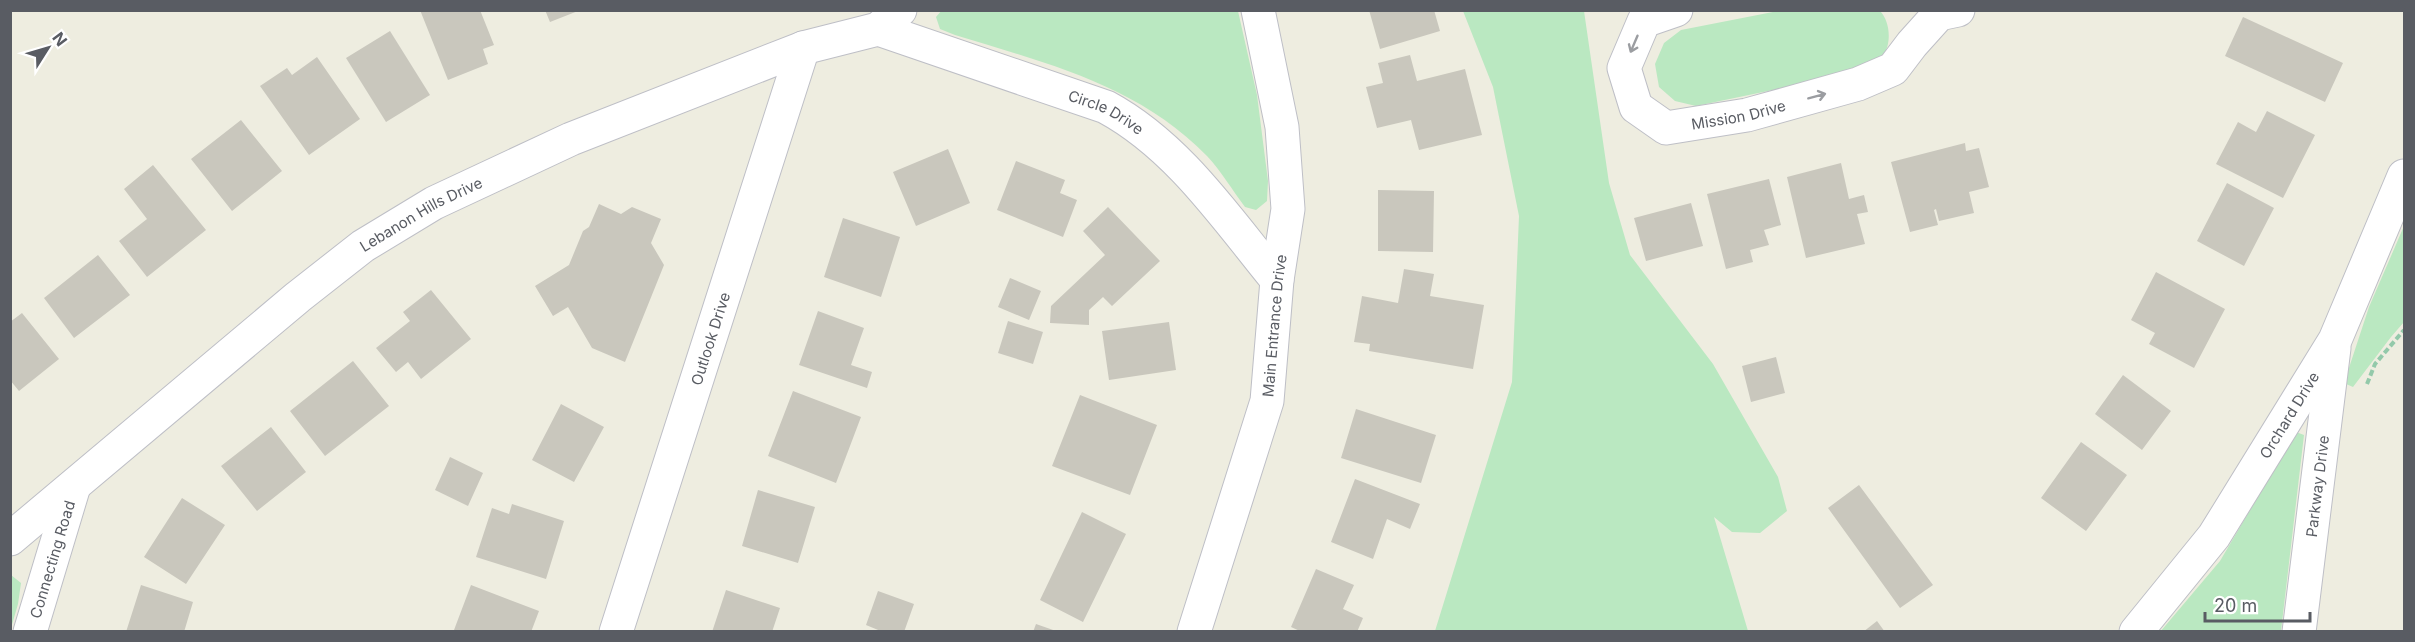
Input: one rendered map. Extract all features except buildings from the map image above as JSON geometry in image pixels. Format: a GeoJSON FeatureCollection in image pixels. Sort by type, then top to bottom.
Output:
{"type":"FeatureCollection","features":[{"type":"Feature","properties":{"kind":"street","name":"Main Entrance Drive"},"geometry":{"type":"LineString","coordinates":[[1194,632],[1268,401],[1276,280],[1288,209],[1282,127],[1258,10]]}},
{"type":"Feature","properties":{"kind":"street","name":"Mission Drive"},"geometry":{"type":"LineString","coordinates":[[1676,10],[1644,21],[1624,68],[1636,107],[1666,128],[1747,114],[1858,84],[1893,69],[1912,44],[1943,12]]}},
{"type":"Feature","properties":{"kind":"street","name":"Circle Drive"},"geometry":{"type":"LineString","coordinates":[[889,20],[1106,107],[1125,117],[1190,173],[1276,280]]}},
{"type":"Feature","properties":{"kind":"street","name":"Lebanon Hills Drive"},"geometry":{"type":"LineString","coordinates":[[10,539],[289,305],[374,240],[434,203],[571,139],[803,48],[889,20]]}},
{"type":"Feature","properties":{"kind":"street","name":"Outlook Drive"},"geometry":{"type":"LineString","coordinates":[[616,632],[803,48]]}},
{"type":"Feature","properties":{"kind":"street","name":"Orchard Drive"},"geometry":{"type":"LineString","coordinates":[[2136,632],[2214,536],[2334,340],[2404,176]]}},
{"type":"Feature","properties":{"kind":"street","name":"Parkway Drive"},"geometry":{"type":"LineString","coordinates":[[2299,632],[2334,340]]}},
{"type":"Feature","properties":{"kind":"street","name":"Connecting Road"},"geometry":{"type":"LineString","coordinates":[[30,632],[74,486]]}},
{"type":"Feature","properties":{"kind":"path"},"geometry":{"type":"LineString","coordinates":[[2331,378],[2361,396],[2376,364],[2404,330]]}},
{"type":"Feature","properties":{"kind":"green space"},"geometry":{"type":"Polygon","coordinates":[[[942,10],[1238,11],[1257,95],[1268,181],[1267,201],[1256,210],[1245,207],[1207,156],[1151,111],[1089,79],[940,29],[936,17],[942,10]]]}},
{"type":"Feature","properties":{"kind":"green space"},"geometry":{"type":"Polygon","coordinates":[[[1463,11],[1584,11],[1609,183],[1630,255],[1713,364],[1778,477],[1787,511],[1760,533],[1732,532],[1714,517],[1748,631],[1435,631],[1512,382],[1519,216],[1493,87],[1463,11]]]}},
{"type":"Feature","properties":{"kind":"green space"},"geometry":{"type":"Polygon","coordinates":[[[1778,11],[1880,11],[1888,26],[1889,39],[1886,51],[1880,60],[1865,71],[1696,106],[1675,101],[1659,87],[1655,64],[1664,43],[1681,30],[1778,11]]]}},
{"type":"Feature","properties":{"kind":"green space"},"geometry":{"type":"Polygon","coordinates":[[[2404,226],[2404,322],[2353,387],[2344,383],[2369,307],[2404,226]]]}},
{"type":"Feature","properties":{"kind":"green space"},"geometry":{"type":"Polygon","coordinates":[[[2296,432],[2304,435],[2281,631],[2160,632],[2220,561],[2296,432]]]}},
{"type":"Feature","properties":{"kind":"green space"},"geometry":{"type":"Polygon","coordinates":[[[11,575],[21,583],[11,628],[11,575]]]}}]}
